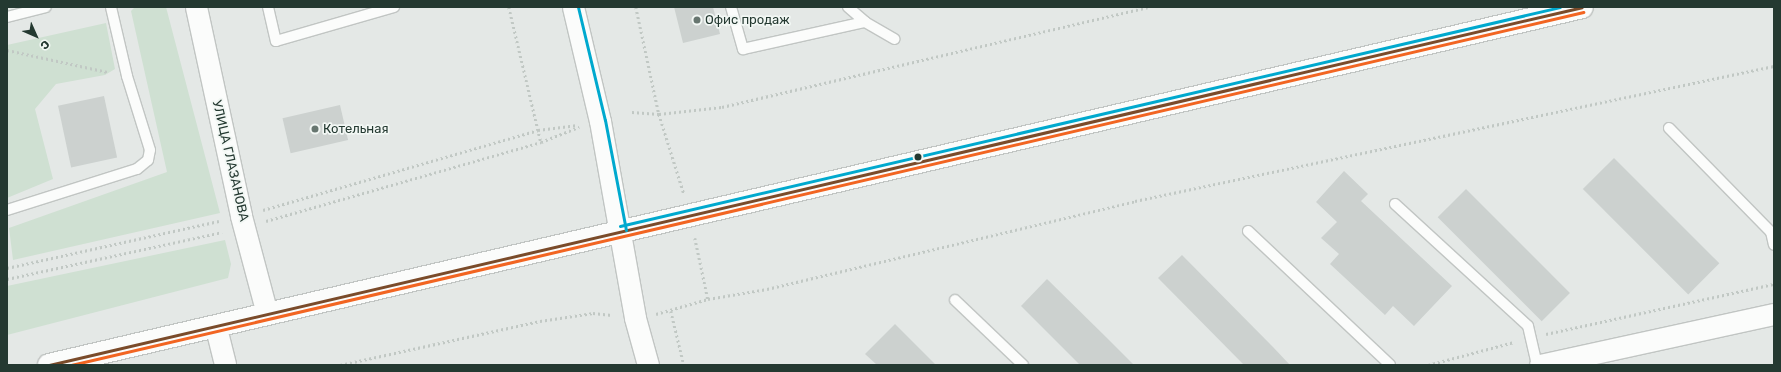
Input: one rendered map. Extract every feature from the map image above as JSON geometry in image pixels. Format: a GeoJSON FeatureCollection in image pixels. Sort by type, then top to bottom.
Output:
{"type":"FeatureCollection","features":[{"type":"Feature","properties":{"kind":"street","name":"УЛИЦА ГЛАЗАНОВА"},"geometry":{"type":"LineString","coordinates":[[196,7],[243,221],[267,314]]}},
{"type":"Feature","properties":{"kind":"street"},"geometry":{"type":"LineString","coordinates":[[573,7],[600,121],[621,231],[634,318],[648,365]]}},
{"type":"Feature","properties":{"kind":"street"},"geometry":{"type":"LineString","coordinates":[[49,365],[216,328],[267,314],[690,214],[1582,7]]}},
{"type":"Feature","properties":{"kind":"street"},"geometry":{"type":"LineString","coordinates":[[1539,365],[1591,359],[1774,314]]}},
{"type":"Feature","properties":{"kind":"street"},"geometry":{"type":"LineString","coordinates":[[216,328],[225,365]]}},
{"type":"Feature","properties":{"kind":"lane"},"geometry":{"type":"LineString","coordinates":[[7,17],[46,7]]}},
{"type":"Feature","properties":{"kind":"lane"},"geometry":{"type":"LineString","coordinates":[[7,210],[137,168],[148,160],[150,150],[127,76],[112,7]]}},
{"type":"Feature","properties":{"kind":"lane"},"geometry":{"type":"LineString","coordinates":[[268,7],[276,41],[394,7]]}},
{"type":"Feature","properties":{"kind":"lane"},"geometry":{"type":"LineString","coordinates":[[732,7],[743,49],[865,22]]}},
{"type":"Feature","properties":{"kind":"lane"},"geometry":{"type":"LineString","coordinates":[[848,7],[865,22],[894,39]]}},
{"type":"Feature","properties":{"kind":"lane"},"geometry":{"type":"LineString","coordinates":[[1669,128],[1770,232],[1774,245]]}},
{"type":"Feature","properties":{"kind":"lane"},"geometry":{"type":"LineString","coordinates":[[1396,204],[1528,326],[1530,338],[1539,365]]}},
{"type":"Feature","properties":{"kind":"lane"},"geometry":{"type":"LineString","coordinates":[[1248,231],[1390,365]]}},
{"type":"Feature","properties":{"kind":"lane"},"geometry":{"type":"LineString","coordinates":[[955,300],[1023,365]]}},
{"type":"Feature","properties":{"kind":"path"},"geometry":{"type":"LineString","coordinates":[[509,7],[541,142]]}},
{"type":"Feature","properties":{"kind":"path"},"geometry":{"type":"LineString","coordinates":[[636,7],[658,114],[690,214],[708,299]]}},
{"type":"Feature","properties":{"kind":"path"},"geometry":{"type":"LineString","coordinates":[[632,112],[658,114],[722,107],[1147,7]]}},
{"type":"Feature","properties":{"kind":"path"},"geometry":{"type":"LineString","coordinates":[[7,50],[127,76]]}},
{"type":"Feature","properties":{"kind":"path"},"geometry":{"type":"LineString","coordinates":[[340,365],[540,321],[593,312],[634,318],[671,311],[708,299],[767,289],[1135,201],[1774,66]]}},
{"type":"Feature","properties":{"kind":"path"},"geometry":{"type":"LineString","coordinates":[[7,268],[243,221],[538,130],[586,124],[541,142],[243,221],[7,279]]}},
{"type":"Feature","properties":{"kind":"path"},"geometry":{"type":"LineString","coordinates":[[1428,365],[1530,338],[1774,284]]}},
{"type":"Feature","properties":{"kind":"path"},"geometry":{"type":"LineString","coordinates":[[671,311],[684,365]]}},
{"type":"Feature","properties":{"kind":"green space"},"geometry":{"type":"Polygon","coordinates":[[[135,7],[166,7],[220,213],[13,260],[9,228],[167,172],[131,11],[135,7]]]}},
{"type":"Feature","properties":{"kind":"green space"},"geometry":{"type":"Polygon","coordinates":[[[106,23],[115,69],[105,75],[56,84],[35,109],[53,179],[7,198],[7,45],[106,23]]]}},
{"type":"Feature","properties":{"kind":"green space"},"geometry":{"type":"Polygon","coordinates":[[[225,240],[231,264],[228,278],[7,335],[7,286],[225,240]]]}},
{"type":"Feature","properties":{"kind":"building","name":"Офис продаж"},"geometry":{"type":"Polygon","coordinates":[[[674,7],[713,7],[720,34],[683,43],[674,7]]]}},
{"type":"Feature","properties":{"kind":"building"},"geometry":{"type":"Polygon","coordinates":[[[104,96],[117,158],[71,167],[58,106],[104,96]]]}},
{"type":"Feature","properties":{"kind":"building","name":"Котельная"},"geometry":{"type":"Polygon","coordinates":[[[340,105],[348,140],[291,153],[283,118],[340,105]]]}},
{"type":"Feature","properties":{"kind":"building"},"geometry":{"type":"Polygon","coordinates":[[[1614,158],[1719,263],[1688,294],[1583,189],[1614,158]]]}},
{"type":"Feature","properties":{"kind":"building"},"geometry":{"type":"Polygon","coordinates":[[[1344,171],[1368,194],[1361,201],[1452,286],[1414,326],[1393,306],[1385,315],[1330,264],[1339,254],[1321,238],[1337,222],[1316,202],[1344,171]]]}},
{"type":"Feature","properties":{"kind":"building"},"geometry":{"type":"Polygon","coordinates":[[[1466,189],[1570,293],[1542,321],[1438,217],[1466,189]]]}},
{"type":"Feature","properties":{"kind":"building"},"geometry":{"type":"Polygon","coordinates":[[[1182,255],[1290,365],[1244,365],[1158,278],[1182,255]]]}},
{"type":"Feature","properties":{"kind":"building"},"geometry":{"type":"Polygon","coordinates":[[[1047,279],[1134,365],[1080,365],[1021,306],[1047,279]]]}},
{"type":"Feature","properties":{"kind":"building"},"geometry":{"type":"Polygon","coordinates":[[[895,324],[936,365],[877,365],[865,354],[895,324]]]}},
{"type":"Feature","properties":{"kind":"transit line"},"geometry":{"type":"LineString","coordinates":[[578,7],[605,120],[626,230]]}},
{"type":"Feature","properties":{"kind":"transit line"},"geometry":{"type":"LineString","coordinates":[[620,226],[1560,7]]}},
{"type":"Feature","properties":{"kind":"transit line"},"geometry":{"type":"LineString","coordinates":[[49,365],[1582,7]]}},
{"type":"Feature","properties":{"kind":"transit line"},"geometry":{"type":"LineString","coordinates":[[71,365],[1583,12]]}},
{"type":"Feature","properties":{"kind":"place","name":"Офис продаж"},"geometry":{"type":"Point","coordinates":[697,20]}},
{"type":"Feature","properties":{"kind":"place","name":"Котельная"},"geometry":{"type":"Point","coordinates":[315,129]}}]}
